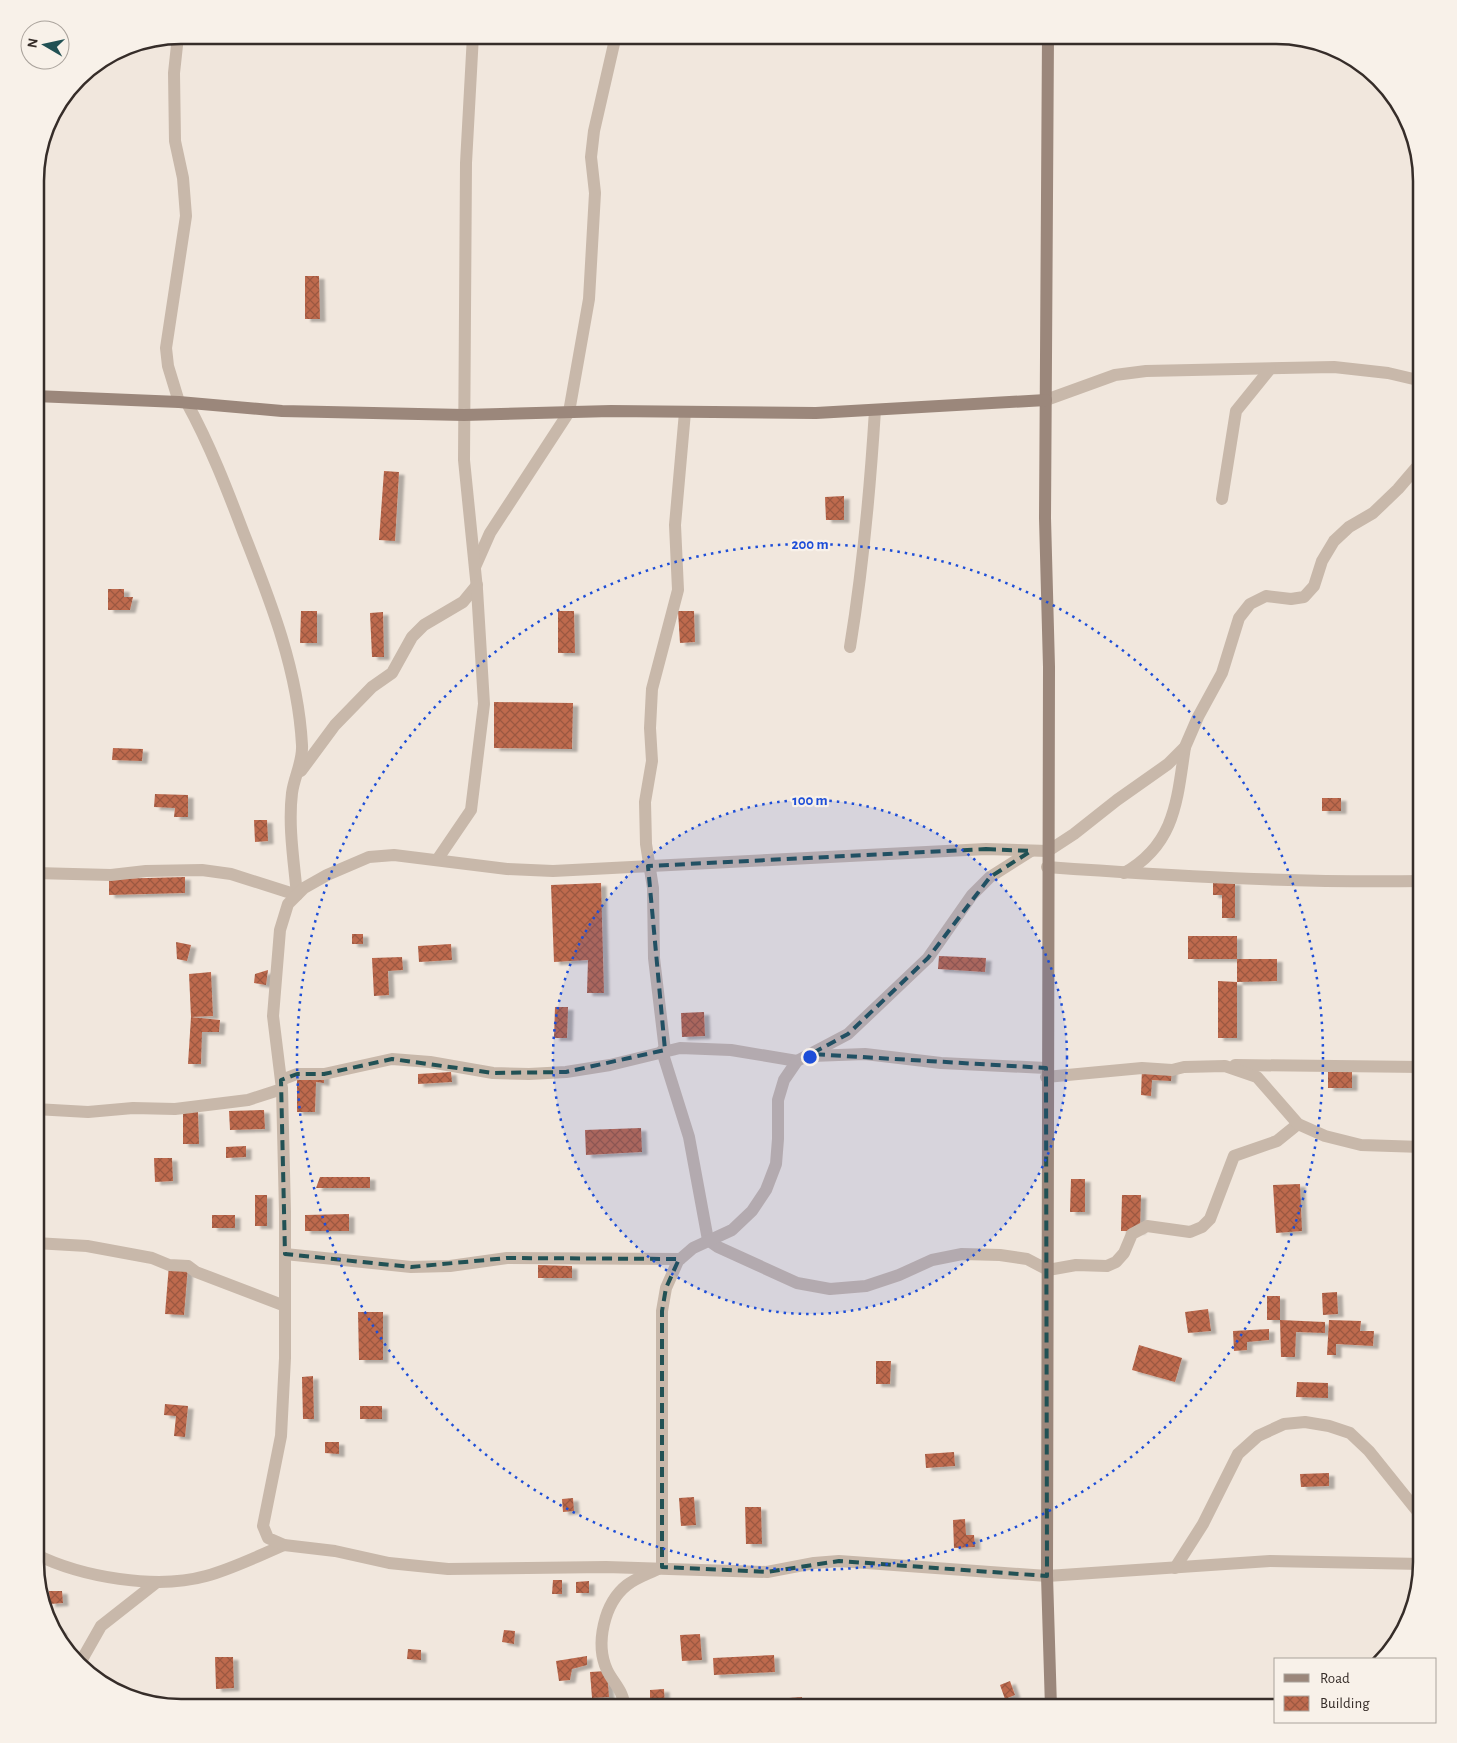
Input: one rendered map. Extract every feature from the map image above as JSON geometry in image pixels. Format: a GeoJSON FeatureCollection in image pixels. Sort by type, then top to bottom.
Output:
{"type":"FeatureCollection","features":[{"type":"Feature","properties":{"kind":"street"},"geometry":{"type":"LineString","coordinates":[[177,44],[174,73],[175,141],[183,178],[186,216],[166,348],[168,366],[183,402],[218,466],[280,629],[291,672],[302,746],[292,794],[292,842],[297,895]]}},
{"type":"Feature","properties":{"kind":"street"},"geometry":{"type":"LineString","coordinates":[[437,860],[471,810],[480,753],[484,704],[477,585],[464,460],[466,163],[473,44]]}},
{"type":"Feature","properties":{"kind":"street"},"geometry":{"type":"LineString","coordinates":[[474,570],[490,532],[569,412],[589,299],[595,193],[592,157],[594,131],[614,44]]}},
{"type":"Feature","properties":{"kind":"street"},"geometry":{"type":"LineString","coordinates":[[1048,44],[1045,518],[1049,667],[1046,1073],[1048,1270],[1047,1576],[1051,1699]]}},
{"type":"Feature","properties":{"kind":"street"},"geometry":{"type":"LineString","coordinates":[[44,396],[183,402],[282,411],[464,415],[569,412],[816,413],[1046,400],[1115,374],[1146,371],[1334,367],[1413,377]]}},
{"type":"Feature","properties":{"kind":"street"},"geometry":{"type":"LineString","coordinates":[[1222,499],[1236,411],[1270,369]]}},
{"type":"Feature","properties":{"kind":"street"},"geometry":{"type":"LineString","coordinates":[[850,647],[866,543],[875,410]]}},
{"type":"Feature","properties":{"kind":"street"},"geometry":{"type":"LineString","coordinates":[[685,412],[675,525],[678,590],[652,688],[650,728],[652,761],[645,802],[648,866],[653,888],[654,958],[664,1051],[689,1137],[708,1240],[718,1248],[797,1283],[830,1289],[866,1286],[899,1275],[932,1260],[962,1254],[1009,1256],[1027,1260],[1048,1270],[1076,1265],[1107,1266],[1116,1262],[1124,1253],[1132,1234],[1147,1226],[1190,1232],[1202,1227],[1210,1219],[1234,1156],[1277,1141],[1298,1124]]}},
{"type":"Feature","properties":{"kind":"street"},"geometry":{"type":"LineString","coordinates":[[1124,873],[1136,866],[1156,848],[1170,824],[1178,793],[1185,747],[1198,716],[1222,673],[1239,618],[1250,604],[1266,596],[1291,599],[1304,596],[1314,586],[1322,561],[1334,541],[1349,527],[1372,512],[1398,489],[1413,472]]}},
{"type":"Feature","properties":{"kind":"street"},"geometry":{"type":"LineString","coordinates":[[295,779],[335,725],[372,687],[392,673],[412,637],[432,620],[463,602],[477,585]]}},
{"type":"Feature","properties":{"kind":"street"},"geometry":{"type":"LineString","coordinates":[[1185,747],[1145,782],[1048,851],[986,849],[553,871],[507,870],[394,855],[369,857],[327,875],[297,895],[288,904],[280,930],[274,986],[273,1016],[281,1084],[285,1254],[282,1436],[263,1526],[268,1538],[284,1545],[335,1552],[389,1563],[448,1569],[662,1567],[738,1573],[767,1572],[814,1563],[839,1562],[1047,1576],[1270,1561],[1413,1564]]}},
{"type":"Feature","properties":{"kind":"street"},"geometry":{"type":"LineString","coordinates":[[662,1567],[662,1311],[666,1288],[680,1259],[708,1240],[732,1230],[752,1211],[766,1190],[776,1164],[778,1100],[784,1080],[801,1059],[848,1034],[928,958],[972,895],[990,877],[1031,851]]}},
{"type":"Feature","properties":{"kind":"street"},"geometry":{"type":"LineString","coordinates":[[1047,868],[1124,873],[1363,882],[1413,880]]}},
{"type":"Feature","properties":{"kind":"street"},"geometry":{"type":"LineString","coordinates":[[44,873],[112,875],[146,871],[202,870],[231,874],[297,895]]}},
{"type":"Feature","properties":{"kind":"street"},"geometry":{"type":"LineString","coordinates":[[44,1110],[88,1112],[133,1108],[175,1109],[248,1100],[297,1074],[324,1074],[392,1059],[430,1062],[493,1072],[529,1074],[566,1072],[610,1065],[680,1048],[730,1050],[801,1059],[835,1054],[865,1054],[1046,1073],[1142,1068],[1172,1070],[1184,1067],[1225,1066],[1413,1067]]}},
{"type":"Feature","properties":{"kind":"street"},"geometry":{"type":"LineString","coordinates":[[1225,1066],[1257,1077],[1298,1124],[1325,1136],[1361,1144],[1413,1146]]}},
{"type":"Feature","properties":{"kind":"street"},"geometry":{"type":"LineString","coordinates":[[44,1244],[87,1246],[152,1258],[169,1265],[188,1266],[196,1272],[284,1306]]}},
{"type":"Feature","properties":{"kind":"street"},"geometry":{"type":"LineString","coordinates":[[285,1254],[411,1267],[450,1266],[507,1258],[680,1259]]}},
{"type":"Feature","properties":{"kind":"street"},"geometry":{"type":"LineString","coordinates":[[1175,1568],[1203,1524],[1238,1454],[1258,1436],[1284,1424],[1305,1422],[1329,1426],[1350,1433],[1369,1451],[1413,1506]]}},
{"type":"Feature","properties":{"kind":"street"},"geometry":{"type":"LineString","coordinates":[[44,1558],[72,1569],[157,1582],[205,1577],[284,1545]]}},
{"type":"Feature","properties":{"kind":"street"},"geometry":{"type":"LineString","coordinates":[[622,1699],[618,1685],[608,1671],[604,1659],[601,1645],[605,1623],[611,1604],[626,1585],[662,1567]]}},
{"type":"Feature","properties":{"kind":"street"},"geometry":{"type":"LineString","coordinates":[[83,1658],[100,1626],[157,1582]]}},
{"type":"Feature","properties":{"kind":"highlighted area"},"geometry":{"type":"Polygon","coordinates":[[[986,849],[1031,851],[990,877],[928,958],[848,1034],[811,1054],[1046,1068],[1047,1576],[839,1561],[767,1572],[662,1567],[662,1311],[666,1288],[679,1259],[507,1258],[411,1267],[285,1254],[281,1080],[297,1074],[324,1074],[392,1059],[493,1073],[566,1072],[665,1050],[648,866],[986,849]]]}},
{"type":"Feature","properties":{"kind":"building"},"geometry":{"type":"Polygon","coordinates":[[[305,276],[319,276],[320,319],[305,319],[305,276]]]}},
{"type":"Feature","properties":{"kind":"building"},"geometry":{"type":"Polygon","coordinates":[[[384,471],[399,472],[395,541],[379,540],[384,471]]]}},
{"type":"Feature","properties":{"kind":"building"},"geometry":{"type":"Polygon","coordinates":[[[844,496],[844,520],[826,520],[825,497],[844,496]]]}},
{"type":"Feature","properties":{"kind":"building"},"geometry":{"type":"Polygon","coordinates":[[[108,589],[124,589],[124,597],[133,597],[130,610],[108,610],[108,589]]]}},
{"type":"Feature","properties":{"kind":"building"},"geometry":{"type":"Polygon","coordinates":[[[301,611],[317,611],[317,643],[300,643],[301,611]]]}},
{"type":"Feature","properties":{"kind":"building"},"geometry":{"type":"Polygon","coordinates":[[[558,611],[574,611],[575,653],[558,653],[558,611]]]}},
{"type":"Feature","properties":{"kind":"building"},"geometry":{"type":"Polygon","coordinates":[[[678,611],[694,611],[695,642],[680,643],[678,611]]]}},
{"type":"Feature","properties":{"kind":"building"},"geometry":{"type":"Polygon","coordinates":[[[383,612],[384,657],[372,657],[370,613],[383,612]]]}},
{"type":"Feature","properties":{"kind":"building"},"geometry":{"type":"Polygon","coordinates":[[[494,702],[573,703],[572,749],[494,748],[494,702]]]}},
{"type":"Feature","properties":{"kind":"building"},"geometry":{"type":"Polygon","coordinates":[[[113,748],[143,749],[142,761],[112,760],[113,748]]]}},
{"type":"Feature","properties":{"kind":"building"},"geometry":{"type":"Polygon","coordinates":[[[155,794],[188,795],[188,817],[174,817],[175,808],[154,807],[155,794]]]}},
{"type":"Feature","properties":{"kind":"building"},"geometry":{"type":"Polygon","coordinates":[[[1322,798],[1341,798],[1341,811],[1322,811],[1322,798]]]}},
{"type":"Feature","properties":{"kind":"building"},"geometry":{"type":"Polygon","coordinates":[[[254,820],[267,820],[268,841],[255,842],[254,820]]]}},
{"type":"Feature","properties":{"kind":"building"},"geometry":{"type":"Polygon","coordinates":[[[185,877],[185,893],[109,895],[109,879],[185,877]]]}},
{"type":"Feature","properties":{"kind":"building"},"geometry":{"type":"Polygon","coordinates":[[[1213,882],[1235,882],[1235,918],[1222,918],[1222,895],[1213,895],[1213,882]]]}},
{"type":"Feature","properties":{"kind":"building"},"geometry":{"type":"Polygon","coordinates":[[[601,883],[604,993],[587,993],[588,960],[554,962],[551,885],[601,883]]]}},
{"type":"Feature","properties":{"kind":"building"},"geometry":{"type":"Polygon","coordinates":[[[352,934],[363,934],[363,944],[352,944],[352,934]]]}},
{"type":"Feature","properties":{"kind":"building"},"geometry":{"type":"Polygon","coordinates":[[[1188,936],[1237,936],[1237,959],[1188,959],[1188,936]]]}},
{"type":"Feature","properties":{"kind":"building"},"geometry":{"type":"Polygon","coordinates":[[[176,942],[191,945],[187,961],[177,959],[176,942]]]}},
{"type":"Feature","properties":{"kind":"building"},"geometry":{"type":"Polygon","coordinates":[[[451,944],[452,960],[419,962],[418,946],[451,944]]]}},
{"type":"Feature","properties":{"kind":"building"},"geometry":{"type":"Polygon","coordinates":[[[939,956],[986,958],[985,972],[938,969],[939,956]]]}},
{"type":"Feature","properties":{"kind":"building"},"geometry":{"type":"Polygon","coordinates":[[[402,957],[403,970],[388,971],[389,995],[374,996],[372,958],[402,957]]]}},
{"type":"Feature","properties":{"kind":"building"},"geometry":{"type":"Polygon","coordinates":[[[1237,959],[1277,959],[1277,981],[1237,982],[1237,959]]]}},
{"type":"Feature","properties":{"kind":"building"},"geometry":{"type":"Polygon","coordinates":[[[268,970],[266,985],[254,983],[255,974],[268,970]]]}},
{"type":"Feature","properties":{"kind":"building"},"geometry":{"type":"Polygon","coordinates":[[[211,972],[213,1016],[191,1017],[189,974],[211,972]]]}},
{"type":"Feature","properties":{"kind":"building"},"geometry":{"type":"Polygon","coordinates":[[[1218,981],[1237,982],[1237,1038],[1218,1038],[1218,981]]]}},
{"type":"Feature","properties":{"kind":"building"},"geometry":{"type":"Polygon","coordinates":[[[555,1007],[568,1007],[567,1038],[554,1038],[555,1007]]]}},
{"type":"Feature","properties":{"kind":"building"},"geometry":{"type":"Polygon","coordinates":[[[704,1012],[705,1036],[682,1037],[681,1013],[704,1012]]]}},
{"type":"Feature","properties":{"kind":"building"},"geometry":{"type":"Polygon","coordinates":[[[191,1017],[220,1020],[219,1032],[202,1032],[201,1064],[188,1064],[191,1017]]]}},
{"type":"Feature","properties":{"kind":"building"},"geometry":{"type":"Polygon","coordinates":[[[1142,1068],[1172,1070],[1171,1081],[1152,1080],[1151,1096],[1141,1095],[1142,1068]]]}},
{"type":"Feature","properties":{"kind":"building"},"geometry":{"type":"Polygon","coordinates":[[[451,1072],[452,1082],[418,1084],[418,1074],[451,1072]]]}},
{"type":"Feature","properties":{"kind":"building"},"geometry":{"type":"Polygon","coordinates":[[[1328,1072],[1352,1072],[1352,1088],[1328,1088],[1328,1072]]]}},
{"type":"Feature","properties":{"kind":"building"},"geometry":{"type":"Polygon","coordinates":[[[297,1074],[324,1074],[324,1083],[316,1082],[315,1112],[297,1112],[297,1074]]]}},
{"type":"Feature","properties":{"kind":"building"},"geometry":{"type":"Polygon","coordinates":[[[264,1110],[265,1129],[230,1130],[229,1111],[264,1110]]]}},
{"type":"Feature","properties":{"kind":"building"},"geometry":{"type":"Polygon","coordinates":[[[183,1111],[198,1111],[199,1144],[183,1144],[183,1111]]]}},
{"type":"Feature","properties":{"kind":"building"},"geometry":{"type":"Polygon","coordinates":[[[641,1128],[642,1152],[586,1155],[585,1130],[641,1128]]]}},
{"type":"Feature","properties":{"kind":"building"},"geometry":{"type":"Polygon","coordinates":[[[246,1146],[246,1157],[226,1158],[226,1147],[246,1146]]]}},
{"type":"Feature","properties":{"kind":"building"},"geometry":{"type":"Polygon","coordinates":[[[154,1158],[172,1158],[173,1181],[155,1182],[154,1158]]]}},
{"type":"Feature","properties":{"kind":"building"},"geometry":{"type":"Polygon","coordinates":[[[320,1177],[370,1177],[370,1188],[316,1188],[320,1177]]]}},
{"type":"Feature","properties":{"kind":"building"},"geometry":{"type":"Polygon","coordinates":[[[1071,1179],[1085,1179],[1085,1212],[1070,1212],[1071,1179]]]}},
{"type":"Feature","properties":{"kind":"building"},"geometry":{"type":"Polygon","coordinates":[[[1300,1184],[1302,1231],[1276,1233],[1273,1185],[1300,1184]]]}},
{"type":"Feature","properties":{"kind":"building"},"geometry":{"type":"Polygon","coordinates":[[[255,1195],[267,1195],[267,1226],[255,1226],[255,1195]]]}},
{"type":"Feature","properties":{"kind":"building"},"geometry":{"type":"Polygon","coordinates":[[[1122,1195],[1141,1195],[1140,1231],[1121,1231],[1122,1195]]]}},
{"type":"Feature","properties":{"kind":"building"},"geometry":{"type":"Polygon","coordinates":[[[349,1214],[349,1231],[305,1231],[305,1215],[349,1214]]]}},
{"type":"Feature","properties":{"kind":"building"},"geometry":{"type":"Polygon","coordinates":[[[212,1215],[235,1215],[235,1228],[212,1228],[212,1215]]]}},
{"type":"Feature","properties":{"kind":"building"},"geometry":{"type":"Polygon","coordinates":[[[169,1265],[188,1266],[184,1315],[165,1314],[169,1265]]]}},
{"type":"Feature","properties":{"kind":"building"},"geometry":{"type":"Polygon","coordinates":[[[538,1265],[572,1266],[572,1278],[538,1278],[538,1265]]]}},
{"type":"Feature","properties":{"kind":"building"},"geometry":{"type":"Polygon","coordinates":[[[1337,1292],[1338,1314],[1323,1315],[1322,1293],[1337,1292]]]}},
{"type":"Feature","properties":{"kind":"building"},"geometry":{"type":"Polygon","coordinates":[[[1267,1296],[1280,1296],[1280,1320],[1267,1320],[1267,1296]]]}},
{"type":"Feature","properties":{"kind":"building"},"geometry":{"type":"Polygon","coordinates":[[[1208,1309],[1211,1331],[1188,1333],[1185,1312],[1208,1309]]]}},
{"type":"Feature","properties":{"kind":"building"},"geometry":{"type":"Polygon","coordinates":[[[358,1312],[383,1312],[383,1360],[359,1360],[358,1312]]]}},
{"type":"Feature","properties":{"kind":"building"},"geometry":{"type":"Polygon","coordinates":[[[1280,1320],[1325,1322],[1325,1333],[1296,1332],[1295,1357],[1281,1357],[1280,1320]]]}},
{"type":"Feature","properties":{"kind":"building"},"geometry":{"type":"Polygon","coordinates":[[[1329,1320],[1361,1321],[1360,1331],[1374,1331],[1373,1346],[1336,1344],[1336,1355],[1327,1355],[1329,1320]]]}},
{"type":"Feature","properties":{"kind":"building"},"geometry":{"type":"Polygon","coordinates":[[[1269,1329],[1269,1340],[1247,1342],[1247,1350],[1234,1351],[1233,1331],[1269,1329]]]}},
{"type":"Feature","properties":{"kind":"building"},"geometry":{"type":"Polygon","coordinates":[[[1139,1345],[1182,1358],[1175,1382],[1132,1370],[1139,1345]]]}},
{"type":"Feature","properties":{"kind":"building"},"geometry":{"type":"Polygon","coordinates":[[[876,1361],[891,1361],[890,1384],[876,1384],[876,1361]]]}},
{"type":"Feature","properties":{"kind":"building"},"geometry":{"type":"Polygon","coordinates":[[[313,1376],[314,1419],[303,1419],[302,1377],[313,1376]]]}},
{"type":"Feature","properties":{"kind":"building"},"geometry":{"type":"Polygon","coordinates":[[[1297,1382],[1328,1383],[1328,1398],[1296,1397],[1297,1382]]]}},
{"type":"Feature","properties":{"kind":"building"},"geometry":{"type":"Polygon","coordinates":[[[165,1404],[188,1406],[185,1437],[174,1436],[176,1416],[164,1415],[165,1404]]]}},
{"type":"Feature","properties":{"kind":"building"},"geometry":{"type":"Polygon","coordinates":[[[360,1406],[382,1406],[382,1419],[360,1419],[360,1406]]]}},
{"type":"Feature","properties":{"kind":"building"},"geometry":{"type":"Polygon","coordinates":[[[325,1442],[339,1442],[339,1454],[325,1453],[325,1442]]]}},
{"type":"Feature","properties":{"kind":"building"},"geometry":{"type":"Polygon","coordinates":[[[954,1452],[955,1466],[926,1468],[925,1454],[954,1452]]]}},
{"type":"Feature","properties":{"kind":"building"},"geometry":{"type":"Polygon","coordinates":[[[1329,1473],[1329,1486],[1301,1487],[1300,1474],[1329,1473]]]}},
{"type":"Feature","properties":{"kind":"building"},"geometry":{"type":"Polygon","coordinates":[[[694,1497],[696,1525],[681,1526],[679,1498],[694,1497]]]}},
{"type":"Feature","properties":{"kind":"building"},"geometry":{"type":"Polygon","coordinates":[[[573,1498],[574,1511],[563,1512],[562,1499],[573,1498]]]}},
{"type":"Feature","properties":{"kind":"building"},"geometry":{"type":"Polygon","coordinates":[[[745,1507],[761,1507],[762,1544],[746,1544],[745,1507]]]}},
{"type":"Feature","properties":{"kind":"building"},"geometry":{"type":"Polygon","coordinates":[[[965,1519],[966,1535],[974,1535],[975,1547],[954,1548],[953,1520],[965,1519]]]}},
{"type":"Feature","properties":{"kind":"building"},"geometry":{"type":"Polygon","coordinates":[[[553,1580],[562,1580],[562,1594],[552,1594],[553,1580]]]}},
{"type":"Feature","properties":{"kind":"building"},"geometry":{"type":"Polygon","coordinates":[[[589,1581],[589,1593],[576,1593],[576,1582],[589,1581]]]}},
{"type":"Feature","properties":{"kind":"building"},"geometry":{"type":"Polygon","coordinates":[[[49,1591],[62,1591],[63,1603],[50,1604],[49,1591]]]}},
{"type":"Feature","properties":{"kind":"building"},"geometry":{"type":"Polygon","coordinates":[[[504,1630],[515,1631],[514,1644],[502,1642],[504,1630]]]}},
{"type":"Feature","properties":{"kind":"building"},"geometry":{"type":"Polygon","coordinates":[[[700,1634],[702,1660],[682,1661],[680,1635],[700,1634]]]}},
{"type":"Feature","properties":{"kind":"building"},"geometry":{"type":"Polygon","coordinates":[[[408,1649],[421,1650],[421,1660],[407,1659],[408,1649]]]}},
{"type":"Feature","properties":{"kind":"building"},"geometry":{"type":"Polygon","coordinates":[[[774,1655],[775,1672],[714,1675],[713,1658],[774,1655]]]}},
{"type":"Feature","properties":{"kind":"building"},"geometry":{"type":"Polygon","coordinates":[[[587,1656],[587,1665],[572,1669],[570,1680],[559,1681],[556,1661],[587,1656]]]}},
{"type":"Feature","properties":{"kind":"building"},"geometry":{"type":"Polygon","coordinates":[[[215,1657],[233,1657],[234,1688],[216,1689],[215,1657]]]}},
{"type":"Feature","properties":{"kind":"building"},"geometry":{"type":"Polygon","coordinates":[[[607,1671],[609,1697],[592,1698],[590,1672],[607,1671]]]}},
{"type":"Feature","properties":{"kind":"building"},"geometry":{"type":"Polygon","coordinates":[[[1010,1681],[1015,1695],[1005,1699],[1000,1685],[1010,1681]]]}},
{"type":"Feature","properties":{"kind":"building"},"geometry":{"type":"Polygon","coordinates":[[[664,1689],[665,1699],[650,1699],[650,1690],[664,1689]]]}},
{"type":"Feature","properties":{"kind":"building"},"geometry":{"type":"Polygon","coordinates":[[[802,1697],[802,1699],[789,1699],[802,1697]]]}}]}
